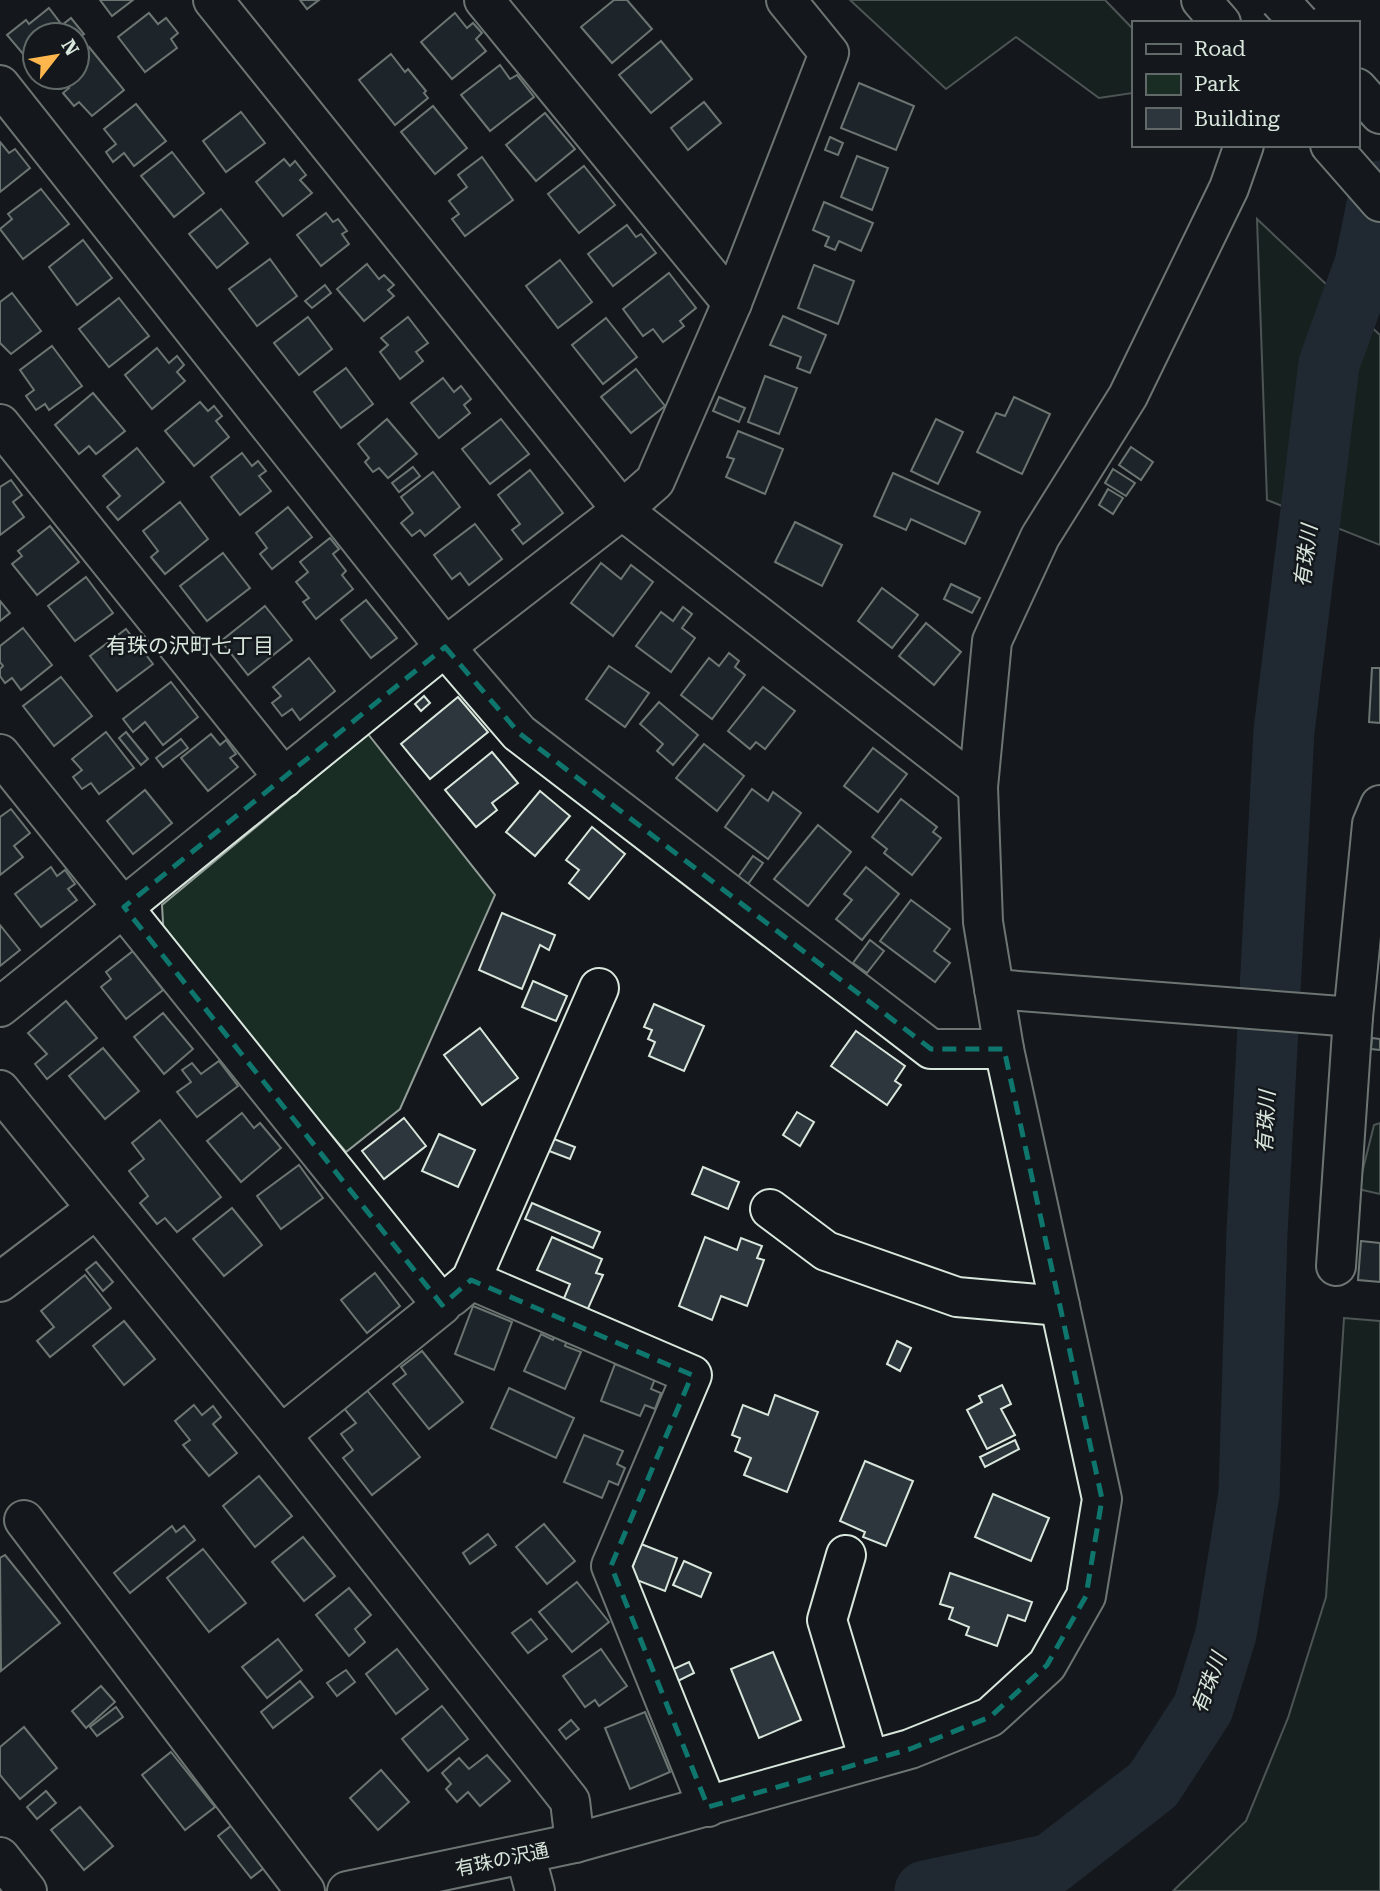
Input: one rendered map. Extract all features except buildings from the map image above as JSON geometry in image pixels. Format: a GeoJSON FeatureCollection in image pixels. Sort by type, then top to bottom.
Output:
{"type":"FeatureCollection","features":[{"type":"Feature","properties":{"kind":"main road"},"geometry":{"type":"LineString","coordinates":[[213,0],[622,510],[978,788]]}},
{"type":"Feature","properties":{"kind":"main road"},"geometry":{"type":"LineString","coordinates":[[484,0],[732,303]]}},
{"type":"Feature","properties":{"kind":"main road"},"geometry":{"type":"LineString","coordinates":[[0,1007],[655,481],[732,303],[829,53],[786,0]]}},
{"type":"Feature","properties":{"kind":"main road"},"geometry":{"type":"LineString","coordinates":[[1201,0],[1219,21]]}},
{"type":"Feature","properties":{"kind":"main road"},"geometry":{"type":"LineString","coordinates":[[1279,0],[1298,21]]}},
{"type":"Feature","properties":{"kind":"main road"},"geometry":{"type":"LineString","coordinates":[[1287,21],[1294,0]]}},
{"type":"Feature","properties":{"kind":"main road"},"geometry":{"type":"LineString","coordinates":[[0,85],[445,647],[519,733],[931,1049],[1004,1049]]}},
{"type":"Feature","properties":{"kind":"main road"},"geometry":{"type":"LineString","coordinates":[[1359,90],[1380,114]]}},
{"type":"Feature","properties":{"kind":"main road","name":"有珠の沢通"},"geometry":{"type":"LineString","coordinates":[[347,1891],[575,1843],[910,1749],[990,1717],[1047,1665],[1086,1596],[1102,1499],[1004,1049],[983,922],[978,788],[992,641],[1040,537],[1128,396],[1229,188],[1243,147]]}},
{"type":"Feature","properties":{"kind":"main road"},"geometry":{"type":"LineString","coordinates":[[1332,147],[1380,202]]}},
{"type":"Feature","properties":{"kind":"main road"},"geometry":{"type":"LineString","coordinates":[[0,424],[284,778]]}},
{"type":"Feature","properties":{"kind":"main road"},"geometry":{"type":"LineString","coordinates":[[0,754],[442,1305]]}},
{"type":"Feature","properties":{"kind":"main road"},"geometry":{"type":"LineString","coordinates":[[1336,1266],[1337,1015],[1372,824],[1380,805]]}},
{"type":"Feature","properties":{"kind":"main road"},"geometry":{"type":"LineString","coordinates":[[281,1435],[471,1280],[599,988]]}},
{"type":"Feature","properties":{"kind":"main road"},"geometry":{"type":"LineString","coordinates":[[994,989],[1337,1015]]}},
{"type":"Feature","properties":{"kind":"main road"},"geometry":{"type":"LineString","coordinates":[[0,1090],[281,1435],[570,1801],[575,1843]]}},
{"type":"Feature","properties":{"kind":"main road"},"geometry":{"type":"LineString","coordinates":[[0,1282],[96,1209]]}},
{"type":"Feature","properties":{"kind":"main road"},"geometry":{"type":"LineString","coordinates":[[770,1209],[825,1251],[957,1297],[1060,1306]]}},
{"type":"Feature","properties":{"kind":"main road"},"geometry":{"type":"LineString","coordinates":[[471,1280],[692,1375],[611,1566],[708,1807]]}},
{"type":"Feature","properties":{"kind":"main road"},"geometry":{"type":"LineString","coordinates":[[24,1520],[304,1891]]}},
{"type":"Feature","properties":{"kind":"main road"},"geometry":{"type":"LineString","coordinates":[[846,1555],[827,1620],[869,1760]]}},
{"type":"Feature","properties":{"kind":"main road"},"geometry":{"type":"LineString","coordinates":[[524,1854],[535,1891]]}},
{"type":"Feature","properties":{"kind":"main road"},"geometry":{"type":"LineString","coordinates":[[0,1857],[27,1891]]}},
{"type":"Feature","properties":{"kind":"highlighted area"},"geometry":{"type":"Polygon","coordinates":[[[445,647],[519,733],[931,1049],[1004,1049],[1102,1499],[1086,1596],[1047,1665],[990,1717],[910,1749],[708,1807],[611,1566],[692,1375],[471,1280],[442,1305],[124,907],[445,647]]]}},
{"type":"Feature","properties":{"kind":"green space"},"geometry":{"type":"Polygon","coordinates":[[[850,0],[1105,0],[1132,28],[1132,93],[1099,98],[1016,37],[946,89],[850,0]]]}},
{"type":"Feature","properties":{"kind":"green space"},"geometry":{"type":"Polygon","coordinates":[[[1257,219],[1380,335],[1380,545],[1267,500],[1257,219]]]}},
{"type":"Feature","properties":{"kind":"green space"},"geometry":{"type":"Polygon","coordinates":[[[368,734],[495,895],[400,1109],[346,1152],[164,940],[162,905],[368,734]]]}},
{"type":"Feature","properties":{"kind":"green space"},"geometry":{"type":"Polygon","coordinates":[[[1380,1123],[1380,1194],[1358,1189],[1374,1125],[1380,1123]]]}},
{"type":"Feature","properties":{"kind":"green space"},"geometry":{"type":"Polygon","coordinates":[[[1344,1318],[1380,1321],[1380,1891],[1173,1891],[1246,1821],[1288,1718],[1326,1597],[1344,1318]]]}},
{"type":"Feature","properties":{"kind":"waterway","name":"有珠川"},"geometry":{"type":"LineString","coordinates":[[925,1891],[1051,1864],[1153,1785],[1203,1708],[1226,1634],[1249,1494],[1257,1232],[1284,731],[1329,364],[1365,264],[1380,191]]}},
{"type":"Feature","properties":{"kind":"district","name":"有珠の沢町七丁目"},"geometry":{"type":"Point","coordinates":[190,646]}}]}
